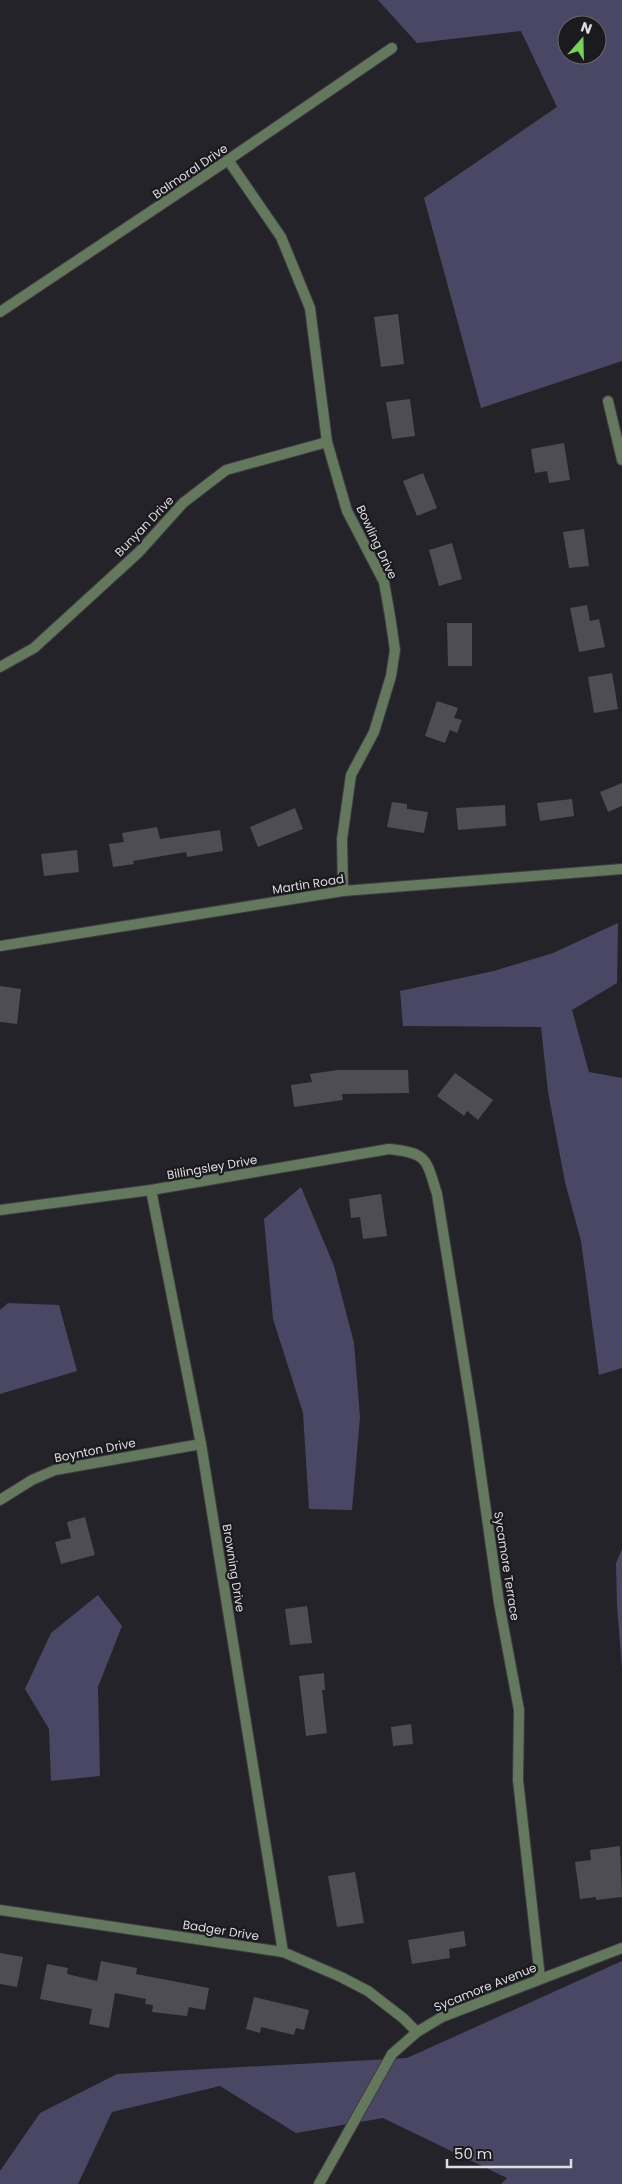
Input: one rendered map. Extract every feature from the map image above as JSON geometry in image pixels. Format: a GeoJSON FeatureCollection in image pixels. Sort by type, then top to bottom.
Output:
{"type":"FeatureCollection","features":[{"type":"Feature","properties":{"kind":"street","name":"Balmoral Drive"},"geometry":{"type":"LineString","coordinates":[[0,312],[392,48]]}},
{"type":"Feature","properties":{"kind":"street","name":"Bowling Drive"},"geometry":{"type":"LineString","coordinates":[[228,160],[281,237],[310,308],[327,442],[347,511],[384,582],[395,650],[391,676],[380,717],[351,775],[342,839],[342,891]]}},
{"type":"Feature","properties":{"kind":"street"},"geometry":{"type":"LineString","coordinates":[[608,401],[622,460]]}},
{"type":"Feature","properties":{"kind":"street","name":"Bunyan Drive"},"geometry":{"type":"LineString","coordinates":[[0,667],[34,648],[139,552],[183,503],[226,470],[327,442]]}},
{"type":"Feature","properties":{"kind":"street","name":"Martin Road"},"geometry":{"type":"LineString","coordinates":[[0,946],[342,891],[622,868]]}},
{"type":"Feature","properties":{"kind":"street","name":"Billingsley Drive"},"geometry":{"type":"LineString","coordinates":[[0,1210],[151,1190],[389,1150],[416,1154],[426,1160]]}},
{"type":"Feature","properties":{"kind":"street","name":"Sycamore Terrace"},"geometry":{"type":"LineString","coordinates":[[426,1160],[437,1194],[473,1419],[499,1603],[519,1710],[518,1780],[540,1978]]}},
{"type":"Feature","properties":{"kind":"street","name":"Browning Drive"},"geometry":{"type":"LineString","coordinates":[[151,1190],[201,1444],[283,1952]]}},
{"type":"Feature","properties":{"kind":"street","name":"Boynton Drive"},"geometry":{"type":"LineString","coordinates":[[0,1500],[32,1480],[55,1470],[201,1444]]}},
{"type":"Feature","properties":{"kind":"street","name":"Badger Drive"},"geometry":{"type":"LineString","coordinates":[[0,1910],[283,1952],[368,1991],[403,2018],[417,2032]]}},
{"type":"Feature","properties":{"kind":"street","name":"Sycamore Avenue"},"geometry":{"type":"LineString","coordinates":[[319,2184],[392,2054],[417,2032],[442,2016],[622,1948]]}},
{"type":"Feature","properties":{"kind":"shaded area"},"geometry":{"type":"Polygon","coordinates":[[[378,0],[622,0],[622,361],[481,408],[424,198],[557,107],[521,31],[417,43],[378,0]]]}},
{"type":"Feature","properties":{"kind":"shaded area"},"geometry":{"type":"Polygon","coordinates":[[[618,923],[617,983],[572,1010],[589,1072],[622,1078],[622,1368],[599,1375],[581,1241],[565,1182],[548,1092],[541,1027],[403,1026],[400,991],[494,971],[553,953],[618,923]]]}},
{"type":"Feature","properties":{"kind":"shaded area"},"geometry":{"type":"Polygon","coordinates":[[[301,1187],[334,1266],[354,1343],[360,1417],[352,1510],[309,1509],[303,1413],[273,1319],[264,1219],[301,1187]]]}},
{"type":"Feature","properties":{"kind":"shaded area"},"geometry":{"type":"Polygon","coordinates":[[[8,1303],[59,1305],[77,1371],[0,1394],[0,1310],[8,1303]]]}},
{"type":"Feature","properties":{"kind":"shaded area"},"geometry":{"type":"Polygon","coordinates":[[[622,1549],[622,1669],[616,1563],[622,1549]]]}},
{"type":"Feature","properties":{"kind":"shaded area"},"geometry":{"type":"Polygon","coordinates":[[[98,1595],[122,1626],[98,1687],[100,1776],[51,1781],[49,1729],[25,1689],[51,1633],[98,1595]]]}},
{"type":"Feature","properties":{"kind":"shaded area"},"geometry":{"type":"Polygon","coordinates":[[[622,1961],[622,2184],[501,2184],[507,2178],[383,2118],[296,2133],[220,2086],[112,2112],[78,2184],[0,2184],[0,2171],[40,2113],[117,2074],[407,2058],[622,1961]]]}},
{"type":"Feature","properties":{"kind":"building"},"geometry":{"type":"Polygon","coordinates":[[[398,314],[404,364],[381,367],[374,317],[398,314]]]}},
{"type":"Feature","properties":{"kind":"building"},"geometry":{"type":"Polygon","coordinates":[[[410,399],[415,436],[392,439],[386,402],[410,399]]]}},
{"type":"Feature","properties":{"kind":"building"},"geometry":{"type":"Polygon","coordinates":[[[564,443],[570,480],[549,483],[547,471],[535,473],[531,449],[564,443]]]}},
{"type":"Feature","properties":{"kind":"building"},"geometry":{"type":"Polygon","coordinates":[[[423,473],[437,508],[417,516],[403,481],[423,473]]]}},
{"type":"Feature","properties":{"kind":"building"},"geometry":{"type":"Polygon","coordinates":[[[584,529],[589,566],[569,568],[563,532],[584,529]]]}},
{"type":"Feature","properties":{"kind":"building"},"geometry":{"type":"Polygon","coordinates":[[[452,543],[462,579],[439,586],[429,550],[452,543]]]}},
{"type":"Feature","properties":{"kind":"building"},"geometry":{"type":"Polygon","coordinates":[[[587,605],[590,621],[599,619],[605,647],[579,652],[570,608],[587,605]]]}},
{"type":"Feature","properties":{"kind":"building"},"geometry":{"type":"Polygon","coordinates":[[[447,623],[472,623],[472,666],[448,666],[447,623]]]}},
{"type":"Feature","properties":{"kind":"building"},"geometry":{"type":"Polygon","coordinates":[[[612,673],[618,709],[594,713],[588,677],[612,673]]]}},
{"type":"Feature","properties":{"kind":"building"},"geometry":{"type":"Polygon","coordinates":[[[437,701],[458,708],[454,718],[462,720],[457,733],[450,730],[445,743],[425,736],[437,701]]]}},
{"type":"Feature","properties":{"kind":"building"},"geometry":{"type":"Polygon","coordinates":[[[622,783],[622,806],[608,812],[600,792],[622,783]]]}},
{"type":"Feature","properties":{"kind":"building"},"geometry":{"type":"Polygon","coordinates":[[[572,799],[574,816],[540,821],[537,803],[572,799]]]}},
{"type":"Feature","properties":{"kind":"building"},"geometry":{"type":"Polygon","coordinates":[[[392,802],[407,804],[407,809],[428,812],[424,833],[387,827],[392,802]]]}},
{"type":"Feature","properties":{"kind":"building"},"geometry":{"type":"Polygon","coordinates":[[[505,805],[506,826],[458,830],[456,808],[505,805]]]}},
{"type":"Feature","properties":{"kind":"building"},"geometry":{"type":"Polygon","coordinates":[[[295,808],[303,829],[258,847],[250,827],[295,808]]]}},
{"type":"Feature","properties":{"kind":"building"},"geometry":{"type":"Polygon","coordinates":[[[157,827],[160,839],[220,830],[223,851],[187,857],[186,852],[133,861],[134,864],[113,867],[109,844],[124,842],[122,833],[157,827]]]}},
{"type":"Feature","properties":{"kind":"building"},"geometry":{"type":"Polygon","coordinates":[[[77,850],[79,872],[44,876],[41,854],[77,850]]]}},
{"type":"Feature","properties":{"kind":"building"},"geometry":{"type":"Polygon","coordinates":[[[0,986],[21,989],[17,1024],[0,1022],[0,986]]]}},
{"type":"Feature","properties":{"kind":"building"},"geometry":{"type":"Polygon","coordinates":[[[338,1070],[408,1070],[409,1093],[342,1094],[343,1100],[294,1107],[291,1085],[312,1082],[310,1074],[338,1070]]]}},
{"type":"Feature","properties":{"kind":"building"},"geometry":{"type":"Polygon","coordinates":[[[455,1073],[493,1100],[478,1120],[467,1111],[464,1116],[437,1096],[455,1073]]]}},
{"type":"Feature","properties":{"kind":"building"},"geometry":{"type":"Polygon","coordinates":[[[381,1194],[387,1236],[363,1239],[360,1217],[351,1218],[349,1199],[381,1194]]]}},
{"type":"Feature","properties":{"kind":"building"},"geometry":{"type":"Polygon","coordinates":[[[85,1517],[95,1555],[61,1564],[55,1542],[71,1538],[67,1522],[85,1517]]]}},
{"type":"Feature","properties":{"kind":"building"},"geometry":{"type":"Polygon","coordinates":[[[307,1606],[312,1643],[290,1645],[285,1609],[307,1606]]]}},
{"type":"Feature","properties":{"kind":"building"},"geometry":{"type":"Polygon","coordinates":[[[324,1673],[325,1690],[322,1690],[327,1733],[306,1736],[299,1676],[324,1673]]]}},
{"type":"Feature","properties":{"kind":"building"},"geometry":{"type":"Polygon","coordinates":[[[411,1724],[413,1744],[393,1746],[391,1727],[411,1724]]]}},
{"type":"Feature","properties":{"kind":"building"},"geometry":{"type":"Polygon","coordinates":[[[620,1846],[622,1897],[596,1900],[596,1897],[580,1899],[575,1862],[591,1860],[590,1850],[620,1846]]]}},
{"type":"Feature","properties":{"kind":"building"},"geometry":{"type":"Polygon","coordinates":[[[355,1872],[364,1923],[337,1927],[328,1876],[355,1872]]]}},
{"type":"Feature","properties":{"kind":"building"},"geometry":{"type":"Polygon","coordinates":[[[464,1931],[466,1946],[449,1949],[450,1958],[412,1964],[408,1940],[464,1931]]]}},
{"type":"Feature","properties":{"kind":"building"},"geometry":{"type":"Polygon","coordinates":[[[0,1953],[23,1957],[17,1987],[0,1984],[0,1953]]]}},
{"type":"Feature","properties":{"kind":"building"},"geometry":{"type":"Polygon","coordinates":[[[101,1961],[137,1968],[136,1974],[209,1988],[205,2010],[189,2007],[187,2016],[152,2012],[153,2005],[145,2004],[146,1999],[115,1993],[109,2028],[89,2024],[92,2009],[40,1999],[47,1964],[68,1968],[67,1974],[97,1981],[101,1961]]]}},
{"type":"Feature","properties":{"kind":"building"},"geometry":{"type":"Polygon","coordinates":[[[254,1997],[309,2010],[304,2030],[296,2028],[294,2035],[261,2027],[260,2033],[246,2029],[254,1997]]]}}]}
